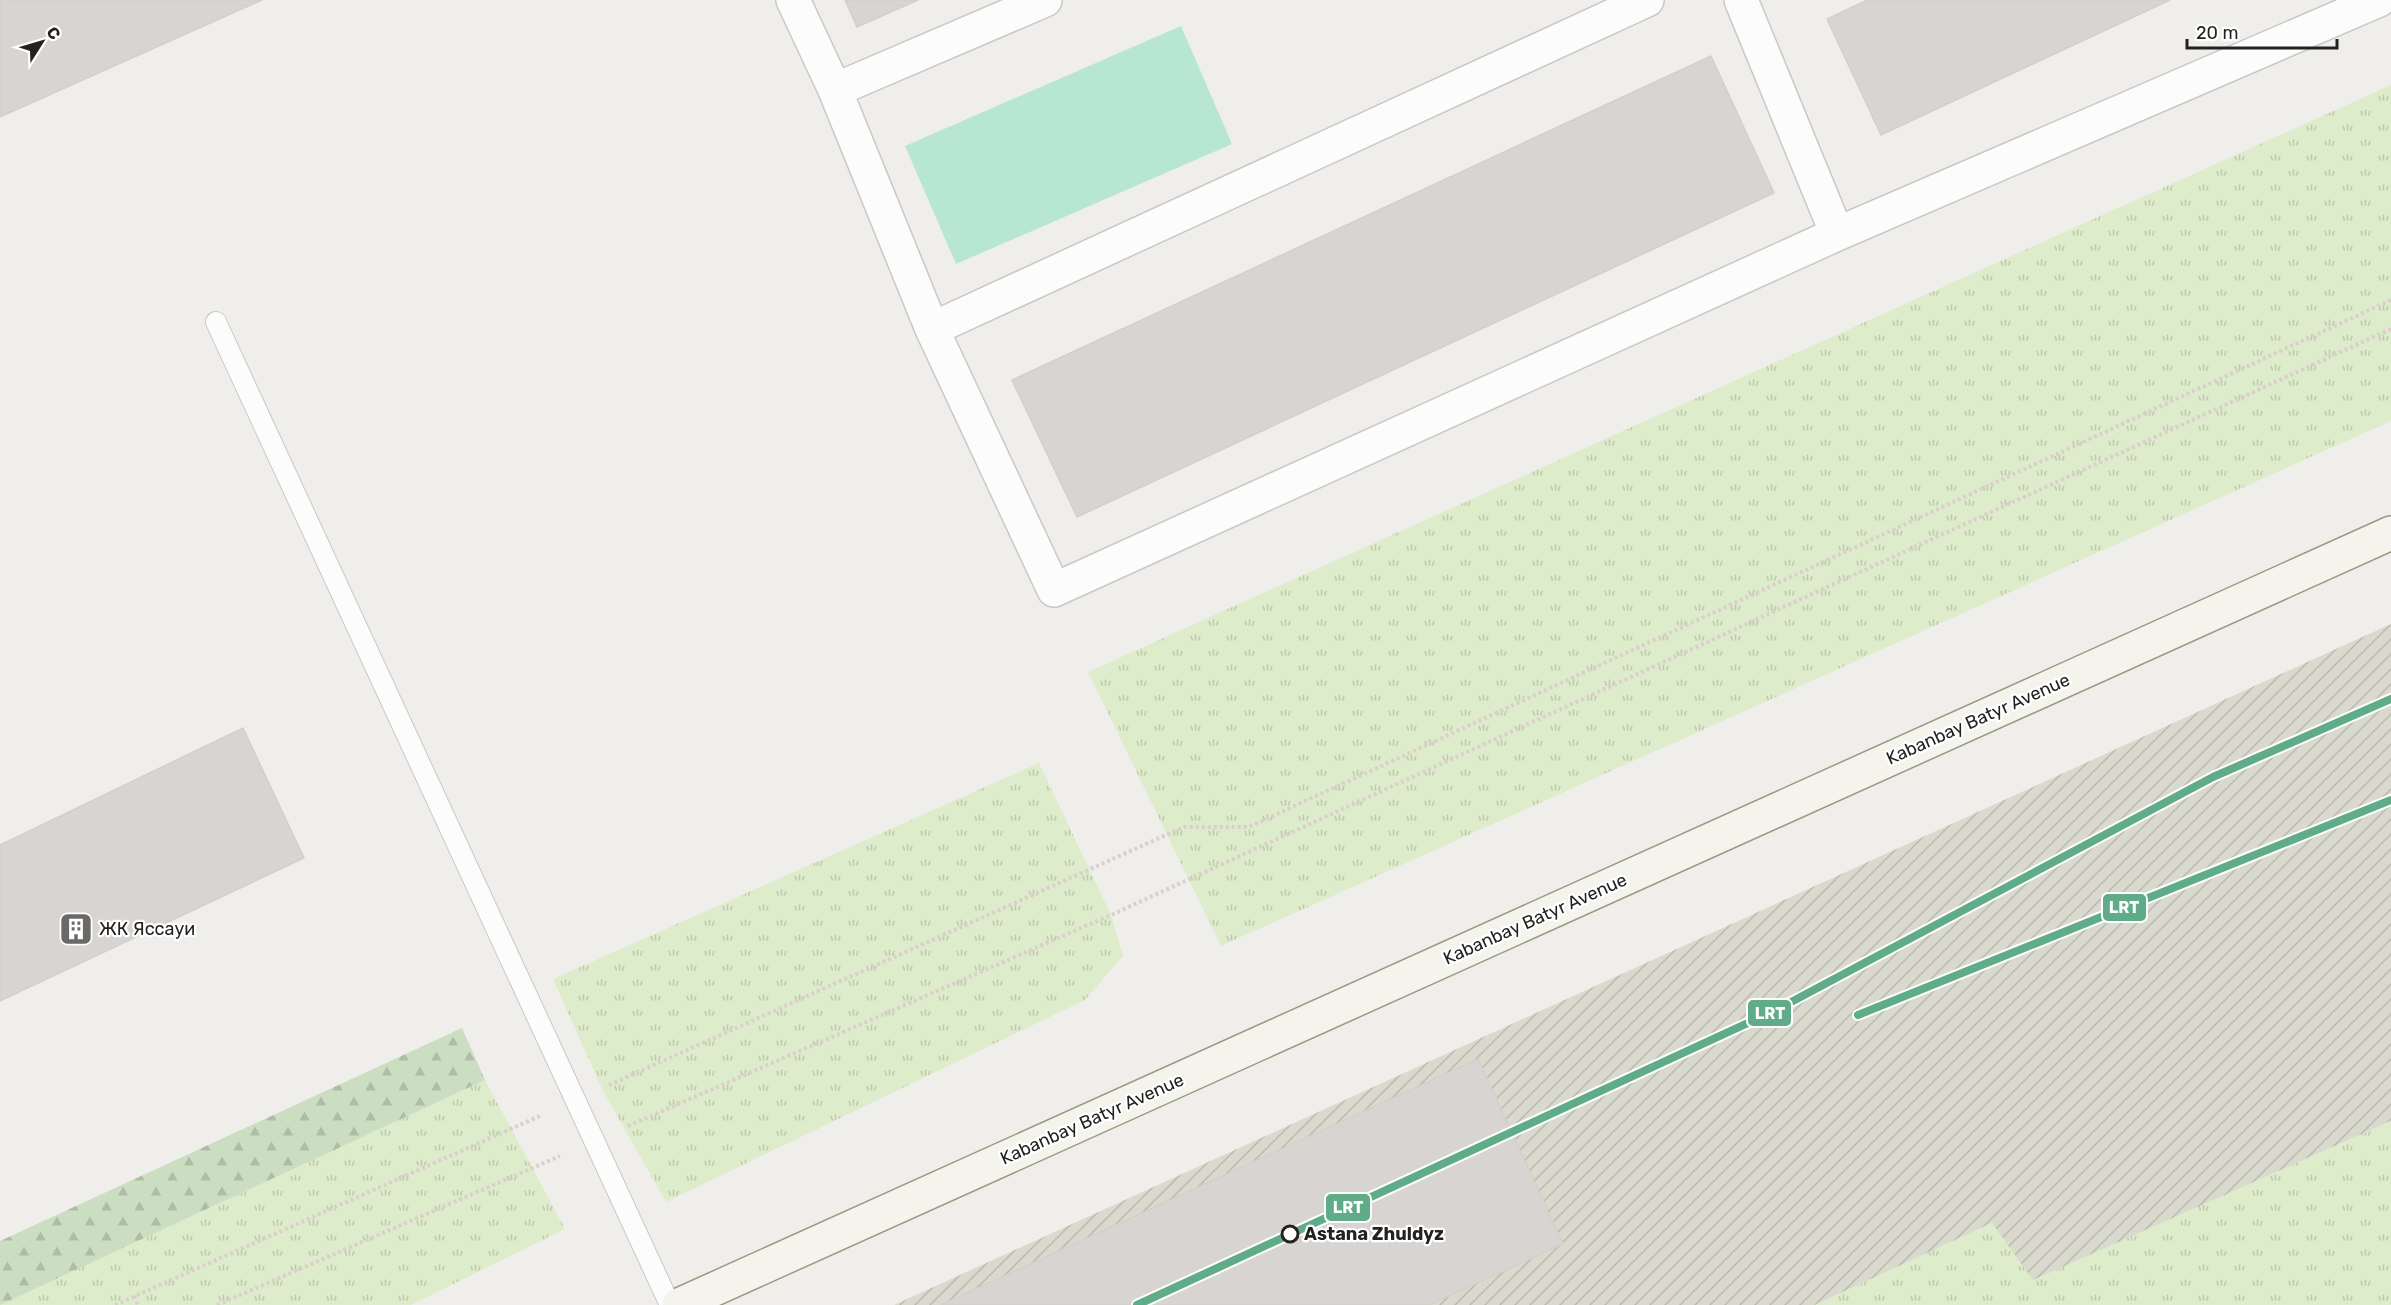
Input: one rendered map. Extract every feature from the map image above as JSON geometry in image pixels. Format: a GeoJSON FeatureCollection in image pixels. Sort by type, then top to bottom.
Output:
{"type":"FeatureCollection","features":[{"type":"Feature","properties":{"kind":"main road","name":"Kabanbay Batyr Avenue"},"geometry":{"type":"LineString","coordinates":[[679,1305],[2391,533]]}},
{"type":"Feature","properties":{"kind":"street"},"geometry":{"type":"LineString","coordinates":[[793,0],[835,90],[932,329],[1054,590],[1837,234],[2379,0]]}},
{"type":"Feature","properties":{"kind":"street"},"geometry":{"type":"LineString","coordinates":[[835,90],[1045,0]]}},
{"type":"Feature","properties":{"kind":"street"},"geometry":{"type":"LineString","coordinates":[[932,329],[1647,0]]}},
{"type":"Feature","properties":{"kind":"street"},"geometry":{"type":"LineString","coordinates":[[1741,0],[1837,234]]}},
{"type":"Feature","properties":{"kind":"lane"},"geometry":{"type":"LineString","coordinates":[[216,322],[670,1305]]}},
{"type":"Feature","properties":{"kind":"path"},"geometry":{"type":"LineString","coordinates":[[115,1305],[906,954],[1184,827],[1249,827],[2391,300]]}},
{"type":"Feature","properties":{"kind":"path"},"geometry":{"type":"LineString","coordinates":[[217,1305],[1111,915],[2391,329]]}},
{"type":"Feature","properties":{"kind":"path"},"geometry":{"type":"LineString","coordinates":[[134,1296],[138,1305]]}},
{"type":"Feature","properties":{"kind":"shaded area"},"geometry":{"type":"Polygon","coordinates":[[[2391,624],[2391,1121],[2032,1281],[1992,1223],[1815,1305],[894,1305],[2391,624]]]}},
{"type":"Feature","properties":{"kind":"green space"},"geometry":{"type":"Polygon","coordinates":[[[1181,26],[1232,144],[956,264],[905,146],[1181,26]]]}},
{"type":"Feature","properties":{"kind":"green space"},"geometry":{"type":"Polygon","coordinates":[[[2391,85],[2391,421],[1221,946],[1088,672],[2391,85]]]}},
{"type":"Feature","properties":{"kind":"green space"},"geometry":{"type":"Polygon","coordinates":[[[1039,763],[1111,915],[1123,956],[1085,1000],[666,1202],[602,1089],[553,979],[1039,763]]]}},
{"type":"Feature","properties":{"kind":"green space"},"geometry":{"type":"Polygon","coordinates":[[[462,1028],[485,1080],[0,1305],[0,1241],[462,1028]]]}},
{"type":"Feature","properties":{"kind":"green space"},"geometry":{"type":"Polygon","coordinates":[[[485,1080],[565,1229],[411,1305],[0,1305],[485,1080]]]}},
{"type":"Feature","properties":{"kind":"green space"},"geometry":{"type":"Polygon","coordinates":[[[2391,1121],[2391,1305],[1815,1305],[1992,1223],[2033,1280],[2391,1121]]]}},
{"type":"Feature","properties":{"kind":"building"},"geometry":{"type":"Polygon","coordinates":[[[0,0],[262,0],[0,117],[0,0]]]}},
{"type":"Feature","properties":{"kind":"building"},"geometry":{"type":"Polygon","coordinates":[[[845,0],[918,0],[857,27],[845,0]]]}},
{"type":"Feature","properties":{"kind":"building"},"geometry":{"type":"Polygon","coordinates":[[[1867,0],[2170,0],[1881,135],[1827,19],[1867,0]]]}},
{"type":"Feature","properties":{"kind":"building"},"geometry":{"type":"Polygon","coordinates":[[[1711,56],[1774,193],[1077,517],[1012,380],[1711,56]]]}},
{"type":"Feature","properties":{"kind":"building","name":"ЖК Яссауи"},"geometry":{"type":"Polygon","coordinates":[[[243,728],[304,858],[0,1001],[0,845],[243,728]]]}},
{"type":"Feature","properties":{"kind":"building"},"geometry":{"type":"Polygon","coordinates":[[[1478,1059],[1563,1244],[1429,1305],[941,1305],[1478,1059]]]}},
{"type":"Feature","properties":{"kind":"transit line","name":"LRT"},"geometry":{"type":"LineString","coordinates":[[1137,1305],[1776,1010],[2213,777],[2391,699]]}},
{"type":"Feature","properties":{"kind":"transit line","name":"LRT"},"geometry":{"type":"LineString","coordinates":[[1858,1015],[2391,800]]}},
{"type":"Feature","properties":{"kind":"place","name":"ЖК Яссауи"},"geometry":{"type":"Point","coordinates":[76,929]}},
{"type":"Feature","properties":{"kind":"place","name":"Astana Zhuldyz"},"geometry":{"type":"Point","coordinates":[1290,1234]}}]}
